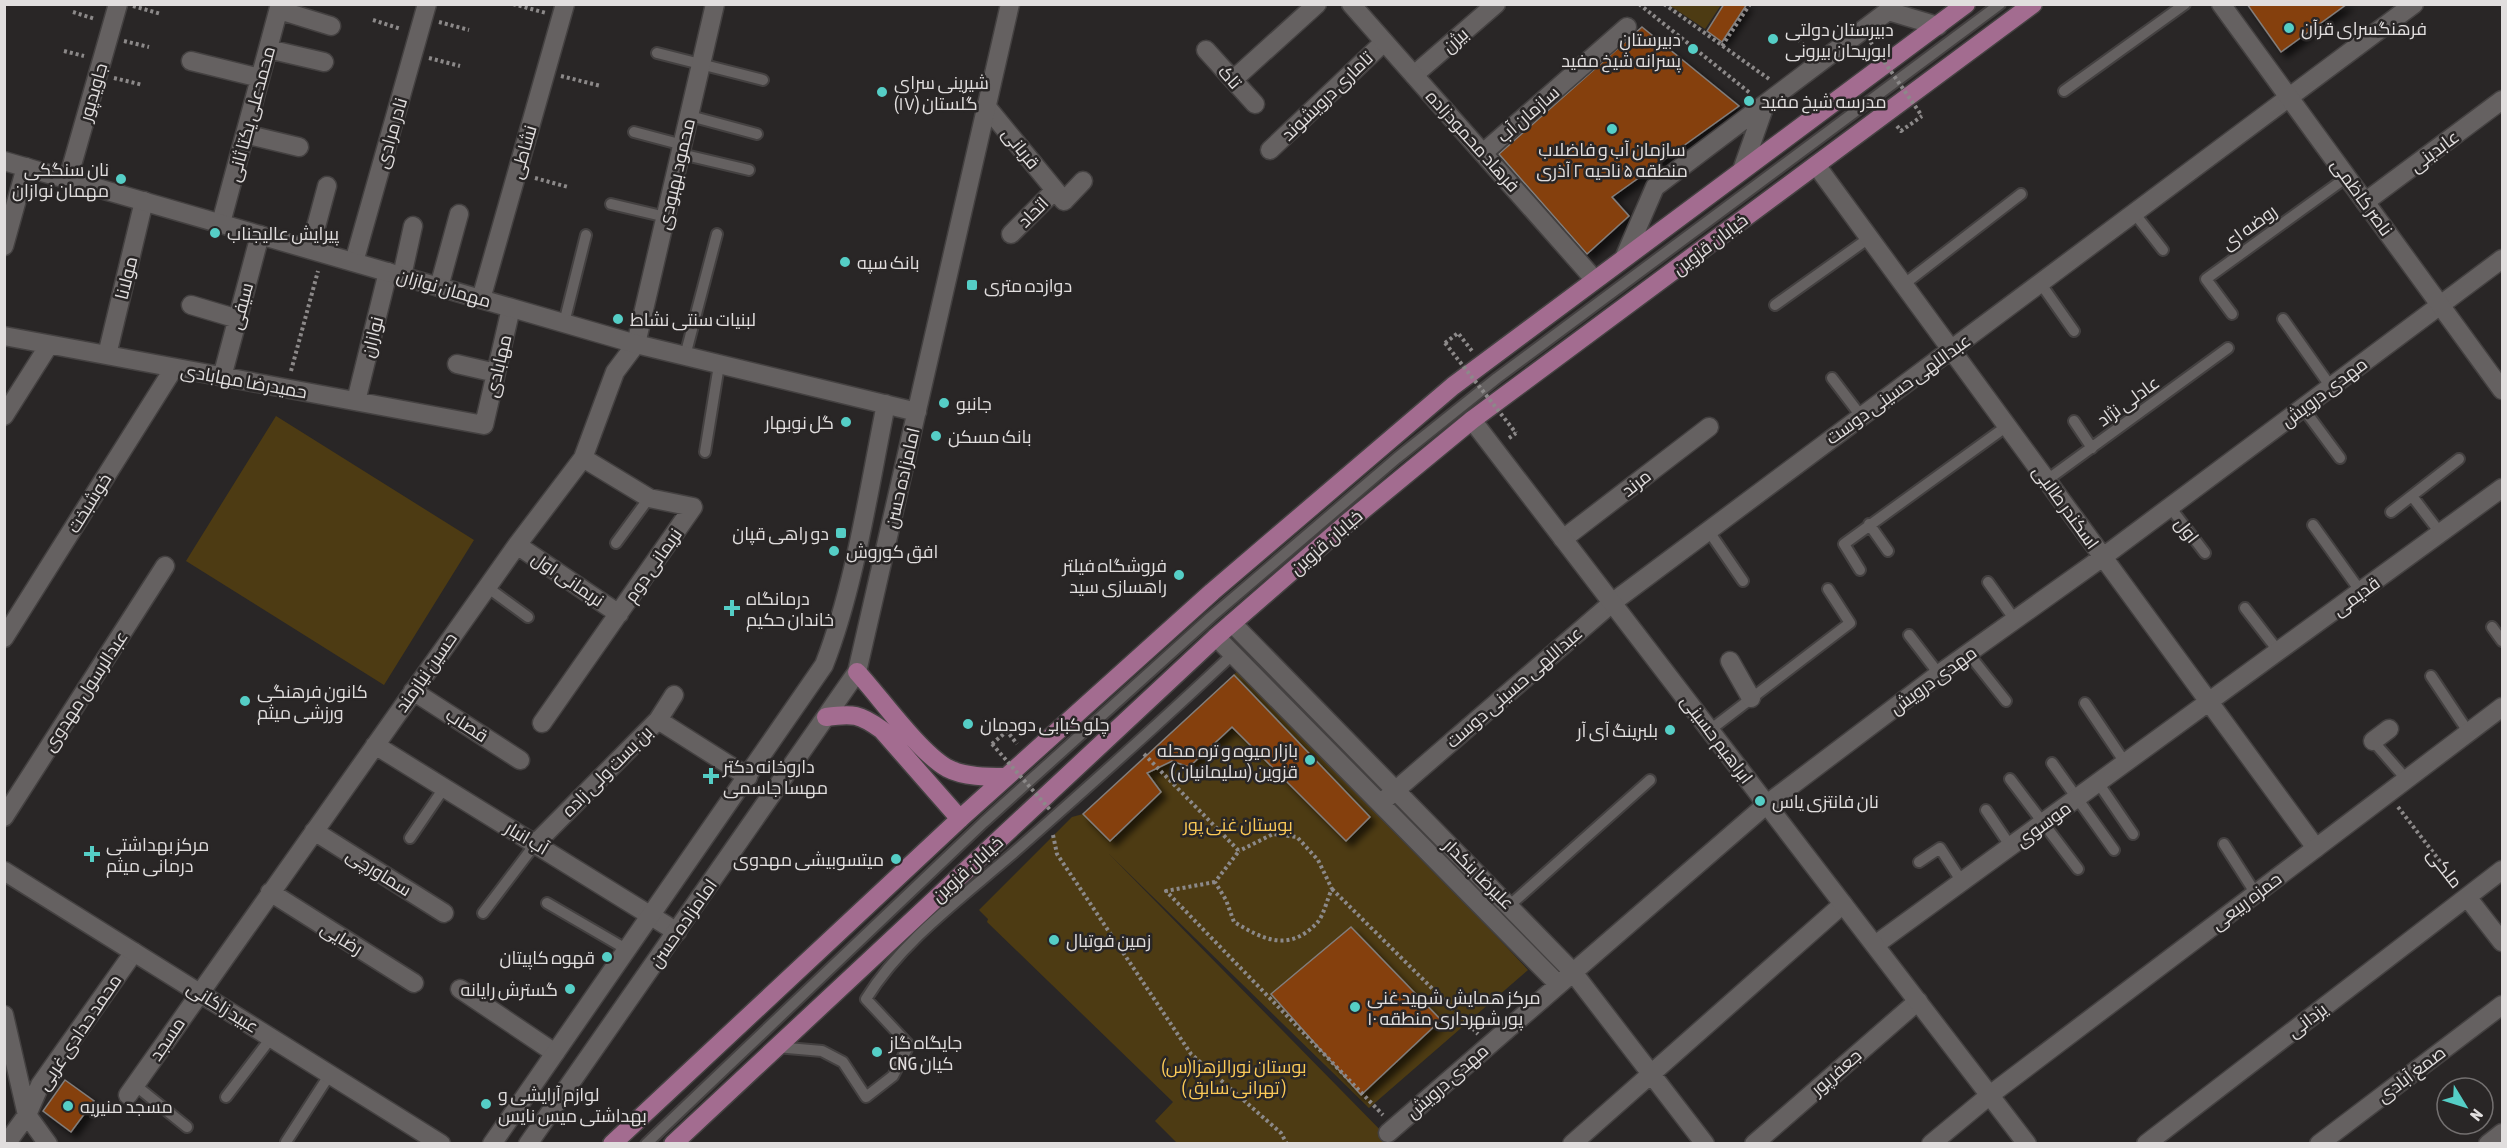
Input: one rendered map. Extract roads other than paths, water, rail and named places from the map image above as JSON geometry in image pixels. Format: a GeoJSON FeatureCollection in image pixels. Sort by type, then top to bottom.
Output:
{"type":"FeatureCollection","features":[{"type":"Feature","properties":{"kind":"main road","name":"خیابان قزوین"},"geometry":{"type":"LineString","coordinates":[[612,1143],[1006,777],[1212,592],[1453,386],[1966,4]]}},
{"type":"Feature","properties":{"kind":"main road","name":"خیابان قزوین"},"geometry":{"type":"LineString","coordinates":[[673,1143],[1216,637],[1347,523],[1472,420],[2033,4]]}},
{"type":"Feature","properties":{"kind":"main road"},"geometry":{"type":"LineString","coordinates":[[856,672],[931,756],[948,769],[969,775],[1006,777]]}},
{"type":"Feature","properties":{"kind":"main road"},"geometry":{"type":"LineString","coordinates":[[826,717],[851,713],[868,720],[882,730],[960,819]]}},
{"type":"Feature","properties":{"kind":"street","name":"جاویدپور"},"geometry":{"type":"LineString","coordinates":[[68,179],[118,4]]}},
{"type":"Feature","properties":{"kind":"street","name":"محمود بهبودی"},"geometry":{"type":"LineString","coordinates":[[636,344],[716,4]]}},
{"type":"Feature","properties":{"kind":"street","name":"امامزاده حسن"},"geometry":{"type":"LineString","coordinates":[[528,1143],[856,672],[1010,4]]}},
{"type":"Feature","properties":{"kind":"street"},"geometry":{"type":"LineString","coordinates":[[1233,80],[1317,4]]}},
{"type":"Feature","properties":{"kind":"street","name":"فرهاد محمودزاده"},"geometry":{"type":"LineString","coordinates":[[1351,4],[1594,279]]}},
{"type":"Feature","properties":{"kind":"street","name":"بیژن"},"geometry":{"type":"LineString","coordinates":[[1414,75],[1496,4]]}},
{"type":"Feature","properties":{"kind":"street","name":"ناصر کاظمی"},"geometry":{"type":"LineString","coordinates":[[2221,4],[2502,390]]}},
{"type":"Feature","properties":{"kind":"street","name":"عبداللهی حسینی دوست"},"geometry":{"type":"LineString","coordinates":[[1381,803],[1394,789],[1612,602],[2414,4]]}},
{"type":"Feature","properties":{"kind":"street"},"geometry":{"type":"LineString","coordinates":[[279,7],[332,26]]}},
{"type":"Feature","properties":{"kind":"street","name":"محمدعلی یکتا ثانی"},"geometry":{"type":"LineString","coordinates":[[221,223],[279,7]]}},
{"type":"Feature","properties":{"kind":"street","name":"نشاطی"},"geometry":{"type":"LineString","coordinates":[[481,299],[563,11]]}},
{"type":"Feature","properties":{"kind":"street"},"geometry":{"type":"LineString","coordinates":[[1625,256],[1655,187],[1888,11],[1938,26]]}},
{"type":"Feature","properties":{"kind":"street","name":"نادر مرادی"},"geometry":{"type":"LineString","coordinates":[[354,262],[423,19]]}},
{"type":"Feature","properties":{"kind":"street","name":"سازمان آب"},"geometry":{"type":"LineString","coordinates":[[1484,153],[1627,27]]}},
{"type":"Feature","properties":{"kind":"street","name":"تاماری درویشوند"},"geometry":{"type":"LineString","coordinates":[[1270,150],[1384,42]]}},
{"type":"Feature","properties":{"kind":"street"},"geometry":{"type":"LineString","coordinates":[[268,49],[324,62]]}},
{"type":"Feature","properties":{"kind":"street","name":"تاک"},"geometry":{"type":"LineString","coordinates":[[1206,50],[1255,104]]}},
{"type":"Feature","properties":{"kind":"street"},"geometry":{"type":"LineString","coordinates":[[191,60],[260,78]]}},
{"type":"Feature","properties":{"kind":"street","name":"عابدینی"},"geometry":{"type":"LineString","coordinates":[[2365,202],[2502,100]]}},
{"type":"Feature","properties":{"kind":"street"},"geometry":{"type":"LineString","coordinates":[[1742,171],[1765,105]]}},
{"type":"Feature","properties":{"kind":"street","name":"قربانی"},"geometry":{"type":"LineString","coordinates":[[986,106],[1055,190]]}},
{"type":"Feature","properties":{"kind":"street"},"geometry":{"type":"LineString","coordinates":[[245,134],[299,147]]}},
{"type":"Feature","properties":{"kind":"street","name":"مهمان نوازان"},"geometry":{"type":"LineString","coordinates":[[4,160],[636,344],[917,411]]}},
{"type":"Feature","properties":{"kind":"street","name":"اسکندر طالبی"},"geometry":{"type":"LineString","coordinates":[[1816,165],[2316,848]]}},
{"type":"Feature","properties":{"kind":"street"},"geometry":{"type":"LineString","coordinates":[[4,246],[26,167]]}},
{"type":"Feature","properties":{"kind":"street"},"geometry":{"type":"LineString","coordinates":[[1055,190],[1064,201],[1083,181]]}},
{"type":"Feature","properties":{"kind":"street"},"geometry":{"type":"LineString","coordinates":[[316,251],[327,186]]}},
{"type":"Feature","properties":{"kind":"street","name":"اتحاد"},"geometry":{"type":"LineString","coordinates":[[1011,234],[1055,190]]}},
{"type":"Feature","properties":{"kind":"street","name":"مولانا"},"geometry":{"type":"LineString","coordinates":[[107,355],[144,201]]}},
{"type":"Feature","properties":{"kind":"street"},"geometry":{"type":"LineString","coordinates":[[439,287],[459,214]]}},
{"type":"Feature","properties":{"kind":"street","name":"نوازان"},"geometry":{"type":"LineString","coordinates":[[356,401],[395,274],[413,226]]}},
{"type":"Feature","properties":{"kind":"street","name":"سیفی"},"geometry":{"type":"LineString","coordinates":[[222,377],[260,235]]}},
{"type":"Feature","properties":{"kind":"street","name":"مهدی درویش"},"geometry":{"type":"LineString","coordinates":[[1391,1130],[1767,804],[1939,674],[2103,557],[2502,259]]}},
{"type":"Feature","properties":{"kind":"street"},"geometry":{"type":"LineString","coordinates":[[190,305],[238,319]]}},
{"type":"Feature","properties":{"kind":"street","name":"مهابادی"},"geometry":{"type":"LineString","coordinates":[[484,425],[511,308]]}},
{"type":"Feature","properties":{"kind":"street","name":"حمیدرضا مهابادی"},"geometry":{"type":"LineString","coordinates":[[4,336],[484,425]]}},
{"type":"Feature","properties":{"kind":"street","name":"حسین نیازمند"},"geometry":{"type":"LineString","coordinates":[[199,993],[516,546],[583,458],[615,372],[636,344]]}},
{"type":"Feature","properties":{"kind":"street"},"geometry":{"type":"LineString","coordinates":[[4,416],[49,345]]}},
{"type":"Feature","properties":{"kind":"street"},"geometry":{"type":"LineString","coordinates":[[457,364],[496,373]]}},
{"type":"Feature","properties":{"kind":"street","name":"خوشبخت"},"geometry":{"type":"LineString","coordinates":[[4,638],[174,368]]}},
{"type":"Feature","properties":{"kind":"street","name":"امامزاده حسن"},"geometry":{"type":"LineString","coordinates":[[492,1143],[824,665],[834,640],[886,404]]}},
{"type":"Feature","properties":{"kind":"street","name":"ابراهیم حسینی"},"geometry":{"type":"LineString","coordinates":[[1472,420],[2027,1143]]}},
{"type":"Feature","properties":{"kind":"street","name":"مرند"},"geometry":{"type":"LineString","coordinates":[[1563,539],[1709,427]]}},
{"type":"Feature","properties":{"kind":"street","name":"نریمانی دوم"},"geometry":{"type":"LineString","coordinates":[[542,723],[693,507],[649,498],[583,458]]}},
{"type":"Feature","properties":{"kind":"street","name":"قدیمی"},"geometry":{"type":"LineString","coordinates":[[2210,703],[2502,488]]}},
{"type":"Feature","properties":{"kind":"street","name":"نریمانی اول"},"geometry":{"type":"LineString","coordinates":[[516,546],[619,614]]}},
{"type":"Feature","properties":{"kind":"street","name":"عبدالرسول مهدوی"},"geometry":{"type":"LineString","coordinates":[[4,817],[165,566]]}},
{"type":"Feature","properties":{"kind":"street","name":"علیرضا بنکدار"},"geometry":{"type":"LineString","coordinates":[[1232,623],[1572,971],[1705,1143]]}},
{"type":"Feature","properties":{"kind":"street","name":"علیرضا بنکدار"},"geometry":{"type":"LineString","coordinates":[[1216,637],[1558,984]]}},
{"type":"Feature","properties":{"kind":"street"},"geometry":{"type":"LineString","coordinates":[[1730,661],[1751,698]]}},
{"type":"Feature","properties":{"kind":"street","name":"قصاب"},"geometry":{"type":"LineString","coordinates":[[413,691],[520,760]]}},
{"type":"Feature","properties":{"kind":"street","name":"بن بست ولی زاده"},"geometry":{"type":"LineString","coordinates":[[536,843],[658,720],[674,695]]}},
{"type":"Feature","properties":{"kind":"street","name":"موسوی"},"geometry":{"type":"LineString","coordinates":[[1875,945],[2210,703]]}},
{"type":"Feature","properties":{"kind":"street","name":"حمزه ربیعی"},"geometry":{"type":"LineString","coordinates":[[1931,1143],[1990,1095],[2502,707]]}},
{"type":"Feature","properties":{"kind":"street"},"geometry":{"type":"LineString","coordinates":[[658,720],[748,777]]}},
{"type":"Feature","properties":{"kind":"street"},"geometry":{"type":"LineString","coordinates":[[2373,741],[2389,729]]}},
{"type":"Feature","properties":{"kind":"street","name":"آب انبار"},"geometry":{"type":"LineString","coordinates":[[375,745],[677,932]]}},
{"type":"Feature","properties":{"kind":"street","name":"سماورچی"},"geometry":{"type":"LineString","coordinates":[[314,831],[444,913]]}},
{"type":"Feature","properties":{"kind":"street","name":"یزدانی"},"geometry":{"type":"LineString","coordinates":[[2146,1143],[2502,870]]}},
{"type":"Feature","properties":{"kind":"street","name":"عبید زاکانی"},"geometry":{"type":"LineString","coordinates":[[4,872],[441,1143]]}},
{"type":"Feature","properties":{"kind":"street","name":"رضایی"},"geometry":{"type":"LineString","coordinates":[[270,892],[414,983]]}},
{"type":"Feature","properties":{"kind":"street","name":"ملکی"},"geometry":{"type":"LineString","coordinates":[[2468,897],[2502,942]]}},
{"type":"Feature","properties":{"kind":"street"},"geometry":{"type":"LineString","coordinates":[[1572,1143],[1843,904]]}},
{"type":"Feature","properties":{"kind":"street","name":"محمد حدادی غربی"},"geometry":{"type":"LineString","coordinates":[[6,1143],[27,1115],[40,1086],[134,952]]}},
{"type":"Feature","properties":{"kind":"street"},"geometry":{"type":"LineString","coordinates":[[460,989],[555,1053]]}},
{"type":"Feature","properties":{"kind":"street","name":"مسجد"},"geometry":{"type":"LineString","coordinates":[[132,1090],[199,993]]}},
{"type":"Feature","properties":{"kind":"street","name":"جعفرپور"},"geometry":{"type":"LineString","coordinates":[[1754,1143],[1917,1001]]}},
{"type":"Feature","properties":{"kind":"street","name":"صمغ آبادی"},"geometry":{"type":"LineString","coordinates":[[2319,1143],[2502,1005]]}},
{"type":"Feature","properties":{"kind":"street"},"geometry":{"type":"LineString","coordinates":[[4,1015],[27,1115],[48,1143]]}},
{"type":"Feature","properties":{"kind":"street"},"geometry":{"type":"LineString","coordinates":[[2488,1143],[2502,1133]]}},
{"type":"Feature","properties":{"kind":"lane"},"geometry":{"type":"LineString","coordinates":[[646,1143],[984,822],[1202,625],[1397,458],[1497,378],[2000,4]]}},
{"type":"Feature","properties":{"kind":"lane"},"geometry":{"type":"LineString","coordinates":[[2064,91],[2185,4]]}},
{"type":"Feature","properties":{"kind":"lane"},"geometry":{"type":"LineString","coordinates":[[657,53],[763,80]]}},
{"type":"Feature","properties":{"kind":"lane"},"geometry":{"type":"LineString","coordinates":[[690,116],[757,135]]}},
{"type":"Feature","properties":{"kind":"lane"},"geometry":{"type":"LineString","coordinates":[[634,132],[749,170]]}},
{"type":"Feature","properties":{"kind":"lane","name":"روضه ای"},"geometry":{"type":"LineString","coordinates":[[2232,314],[2206,279],[2347,177]]}},
{"type":"Feature","properties":{"kind":"lane"},"geometry":{"type":"LineString","coordinates":[[1903,285],[2021,194]]}},
{"type":"Feature","properties":{"kind":"lane"},"geometry":{"type":"LineString","coordinates":[[611,204],[666,218]]}},
{"type":"Feature","properties":{"kind":"lane"},"geometry":{"type":"LineString","coordinates":[[2135,214],[2163,250]]}},
{"type":"Feature","properties":{"kind":"lane"},"geometry":{"type":"LineString","coordinates":[[685,356],[717,234]]}},
{"type":"Feature","properties":{"kind":"lane"},"geometry":{"type":"LineString","coordinates":[[564,323],[586,235]]}},
{"type":"Feature","properties":{"kind":"lane"},"geometry":{"type":"LineString","coordinates":[[1775,305],[1869,238]]}},
{"type":"Feature","properties":{"kind":"lane"},"geometry":{"type":"LineString","coordinates":[[2041,284],[2074,331]]}},
{"type":"Feature","properties":{"kind":"lane"},"geometry":{"type":"LineString","coordinates":[[2283,319],[2331,387]]}},
{"type":"Feature","properties":{"kind":"lane","name":"عادلی نژاد"},"geometry":{"type":"LineString","coordinates":[[2047,480],[2228,348]]}},
{"type":"Feature","properties":{"kind":"lane"},"geometry":{"type":"LineString","coordinates":[[705,452],[719,365]]}},
{"type":"Feature","properties":{"kind":"lane"},"geometry":{"type":"LineString","coordinates":[[1832,378],[1861,416]]}},
{"type":"Feature","properties":{"kind":"lane"},"geometry":{"type":"LineString","coordinates":[[2303,408],[2340,458]]}},
{"type":"Feature","properties":{"kind":"lane"},"geometry":{"type":"LineString","coordinates":[[2074,421],[2092,448]]}},
{"type":"Feature","properties":{"kind":"lane"},"geometry":{"type":"LineString","coordinates":[[1860,570],[1844,544],[2007,426]]}},
{"type":"Feature","properties":{"kind":"lane"},"geometry":{"type":"LineString","coordinates":[[2391,512],[2459,459]]}},
{"type":"Feature","properties":{"kind":"lane"},"geometry":{"type":"LineString","coordinates":[[2412,496],[2441,534]]}},
{"type":"Feature","properties":{"kind":"lane"},"geometry":{"type":"LineString","coordinates":[[615,543],[649,498]]}},
{"type":"Feature","properties":{"kind":"lane","name":"اول"},"geometry":{"type":"LineString","coordinates":[[2169,507],[2205,553]]}},
{"type":"Feature","properties":{"kind":"lane"},"geometry":{"type":"LineString","coordinates":[[1869,524],[1888,551]]}},
{"type":"Feature","properties":{"kind":"lane"},"geometry":{"type":"LineString","coordinates":[[2313,525],[2361,592]]}},
{"type":"Feature","properties":{"kind":"lane"},"geometry":{"type":"LineString","coordinates":[[1708,530],[1743,581]]}},
{"type":"Feature","properties":{"kind":"lane"},"geometry":{"type":"LineString","coordinates":[[1988,582],[2016,620]]}},
{"type":"Feature","properties":{"kind":"lane"},"geometry":{"type":"LineString","coordinates":[[487,587],[528,617]]}},
{"type":"Feature","properties":{"kind":"lane"},"geometry":{"type":"LineString","coordinates":[[1710,730],[1850,623],[1828,589]]}},
{"type":"Feature","properties":{"kind":"lane"},"geometry":{"type":"LineString","coordinates":[[2245,608],[2279,652]]}},
{"type":"Feature","properties":{"kind":"lane"},"geometry":{"type":"LineString","coordinates":[[2492,627],[2502,641]]}},
{"type":"Feature","properties":{"kind":"lane"},"geometry":{"type":"LineString","coordinates":[[1909,635],[1939,674]]}},
{"type":"Feature","properties":{"kind":"lane"},"geometry":{"type":"LineString","coordinates":[[776,1047],[822,1051],[843,1062],[866,1097],[893,1076],[909,1045],[866,999],[882,974],[923,932],[1051,816],[1135,745],[1234,653]]}},
{"type":"Feature","properties":{"kind":"lane"},"geometry":{"type":"LineString","coordinates":[[1968,653],[2007,701]]}},
{"type":"Feature","properties":{"kind":"lane"},"geometry":{"type":"LineString","coordinates":[[2431,676],[2469,733]]}},
{"type":"Feature","properties":{"kind":"lane"},"geometry":{"type":"LineString","coordinates":[[2085,703],[2126,764]]}},
{"type":"Feature","properties":{"kind":"lane"},"geometry":{"type":"LineString","coordinates":[[2373,741],[2407,780]]}},
{"type":"Feature","properties":{"kind":"lane"},"geometry":{"type":"LineString","coordinates":[[2052,763],[2114,850]]}},
{"type":"Feature","properties":{"kind":"lane"},"geometry":{"type":"LineString","coordinates":[[2010,779],[2078,869]]}},
{"type":"Feature","properties":{"kind":"lane"},"geometry":{"type":"LineString","coordinates":[[1510,905],[1650,780]]}},
{"type":"Feature","properties":{"kind":"lane"},"geometry":{"type":"LineString","coordinates":[[2099,784],[2133,834]]}},
{"type":"Feature","properties":{"kind":"lane"},"geometry":{"type":"LineString","coordinates":[[410,838],[444,788]]}},
{"type":"Feature","properties":{"kind":"lane"},"geometry":{"type":"LineString","coordinates":[[1986,810],[2011,847]]}},
{"type":"Feature","properties":{"kind":"lane"},"geometry":{"type":"LineString","coordinates":[[483,914],[536,843]]}},
{"type":"Feature","properties":{"kind":"lane"},"geometry":{"type":"LineString","coordinates":[[2224,844],[2256,894]]}},
{"type":"Feature","properties":{"kind":"lane"},"geometry":{"type":"LineString","coordinates":[[1919,862],[1940,848],[1962,882]]}},
{"type":"Feature","properties":{"kind":"lane"},"geometry":{"type":"LineString","coordinates":[[547,903],[627,950]]}},
{"type":"Feature","properties":{"kind":"lane"},"geometry":{"type":"LineString","coordinates":[[226,1097],[271,1038]]}},
{"type":"Feature","properties":{"kind":"lane"},"geometry":{"type":"LineString","coordinates":[[286,1142],[330,1074]]}},
{"type":"Feature","properties":{"kind":"lane","name":"مسجد"},"geometry":{"type":"LineString","coordinates":[[132,1090],[187,1127]]}},
{"type":"Feature","properties":{"kind":"place","name":"فرهنگسرای قرآن"},"geometry":{"type":"Point","coordinates":[2289,28]}},
{"type":"Feature","properties":{"kind":"place","name":"دبیرستان دولتی ابوریحان بیرونی"},"geometry":{"type":"Point","coordinates":[1773,39]}},
{"type":"Feature","properties":{"kind":"place","name":"دبیرستان پسرانه شیخ مفید"},"geometry":{"type":"Point","coordinates":[1693,49]}},
{"type":"Feature","properties":{"kind":"place","name":"شیرینی سرای گلستان (۱۷)"},"geometry":{"type":"Point","coordinates":[882,92]}},
{"type":"Feature","properties":{"kind":"place","name":"مدرسه شیخ مفید"},"geometry":{"type":"Point","coordinates":[1749,101]}},
{"type":"Feature","properties":{"kind":"place","name":"سازمان آب و فاضلاب منطقه ۵ ناحیه ۲ آذری"},"geometry":{"type":"Point","coordinates":[1612,129]}},
{"type":"Feature","properties":{"kind":"place","name":"نان سنگکی مهمان‌ نوازان"},"geometry":{"type":"Point","coordinates":[121,179]}},
{"type":"Feature","properties":{"kind":"place","name":"پیرایش عالیجناب"},"geometry":{"type":"Point","coordinates":[215,233]}},
{"type":"Feature","properties":{"kind":"place","name":"بانک سپه"},"geometry":{"type":"Point","coordinates":[845,262]}},
{"type":"Feature","properties":{"kind":"place","name":"دوازده متری"},"geometry":{"type":"Point","coordinates":[972,285]}},
{"type":"Feature","properties":{"kind":"place","name":"لبنیات سنتی نشاط"},"geometry":{"type":"Point","coordinates":[618,319]}},
{"type":"Feature","properties":{"kind":"place","name":"جانبو"},"geometry":{"type":"Point","coordinates":[944,403]}},
{"type":"Feature","properties":{"kind":"place","name":"گل نوبهار"},"geometry":{"type":"Point","coordinates":[846,422]}},
{"type":"Feature","properties":{"kind":"place","name":"بانک مسکن"},"geometry":{"type":"Point","coordinates":[936,436]}},
{"type":"Feature","properties":{"kind":"place","name":"دو راهی قپان"},"geometry":{"type":"Point","coordinates":[841,533]}},
{"type":"Feature","properties":{"kind":"place","name":"افق کوروش"},"geometry":{"type":"Point","coordinates":[834,551]}},
{"type":"Feature","properties":{"kind":"place","name":"فروشگاه فیلتر راهسازی سید"},"geometry":{"type":"Point","coordinates":[1179,575]}},
{"type":"Feature","properties":{"kind":"place","name":"درمانگاه خاندان حکیم"},"geometry":{"type":"Point","coordinates":[732,608]}},
{"type":"Feature","properties":{"kind":"place","name":"کانون فرهنگی ورزشی میثم"},"geometry":{"type":"Point","coordinates":[245,701]}},
{"type":"Feature","properties":{"kind":"place","name":"چلو کبابی دودمان"},"geometry":{"type":"Point","coordinates":[968,724]}},
{"type":"Feature","properties":{"kind":"place","name":"بلبرینگ آی آر"},"geometry":{"type":"Point","coordinates":[1670,730]}},
{"type":"Feature","properties":{"kind":"place","name":"بازار میوه و تره محله قزوین (سلیمانیان )"},"geometry":{"type":"Point","coordinates":[1310,760]}},
{"type":"Feature","properties":{"kind":"place","name":"داروخانه دکتر مهسا جاسمی"},"geometry":{"type":"Point","coordinates":[711,776]}},
{"type":"Feature","properties":{"kind":"place","name":"نان فانتزی یاس"},"geometry":{"type":"Point","coordinates":[1760,801]}},
{"type":"Feature","properties":{"kind":"place","name":"مرکز بهداشتی درمانی میثم"},"geometry":{"type":"Point","coordinates":[92,854]}},
{"type":"Feature","properties":{"kind":"place","name":"میتسوبیشی مهدوی"},"geometry":{"type":"Point","coordinates":[896,859]}},
{"type":"Feature","properties":{"kind":"place","name":"زمین فوتبال"},"geometry":{"type":"Point","coordinates":[1054,940]}},
{"type":"Feature","properties":{"kind":"place","name":"قهوه کاپیتان"},"geometry":{"type":"Point","coordinates":[607,957]}},
{"type":"Feature","properties":{"kind":"place","name":"گسترش رایانه"},"geometry":{"type":"Point","coordinates":[570,989]}},
{"type":"Feature","properties":{"kind":"place","name":"مرکز همایش شهید غنی پور شهرداری منطقه ۱۰"},"geometry":{"type":"Point","coordinates":[1355,1007]}},
{"type":"Feature","properties":{"kind":"place","name":"جایگاه گاز CNG کیان"},"geometry":{"type":"Point","coordinates":[877,1052]}},
{"type":"Feature","properties":{"kind":"place","name":"لوازم آرایشی و بهداشتی میس نایس"},"geometry":{"type":"Point","coordinates":[486,1104]}},
{"type":"Feature","properties":{"kind":"place","name":"مسجد منیریه"},"geometry":{"type":"Point","coordinates":[68,1106]}},
{"type":"Feature","properties":{"kind":"park label","name":"بوستان غنی پور"},"geometry":{"type":"Point","coordinates":[1238,824]}},
{"type":"Feature","properties":{"kind":"park label","name":"بوستان نورالزهرا(س) ( تهرانی سابق )"},"geometry":{"type":"Point","coordinates":[1234,1076]}}]}
